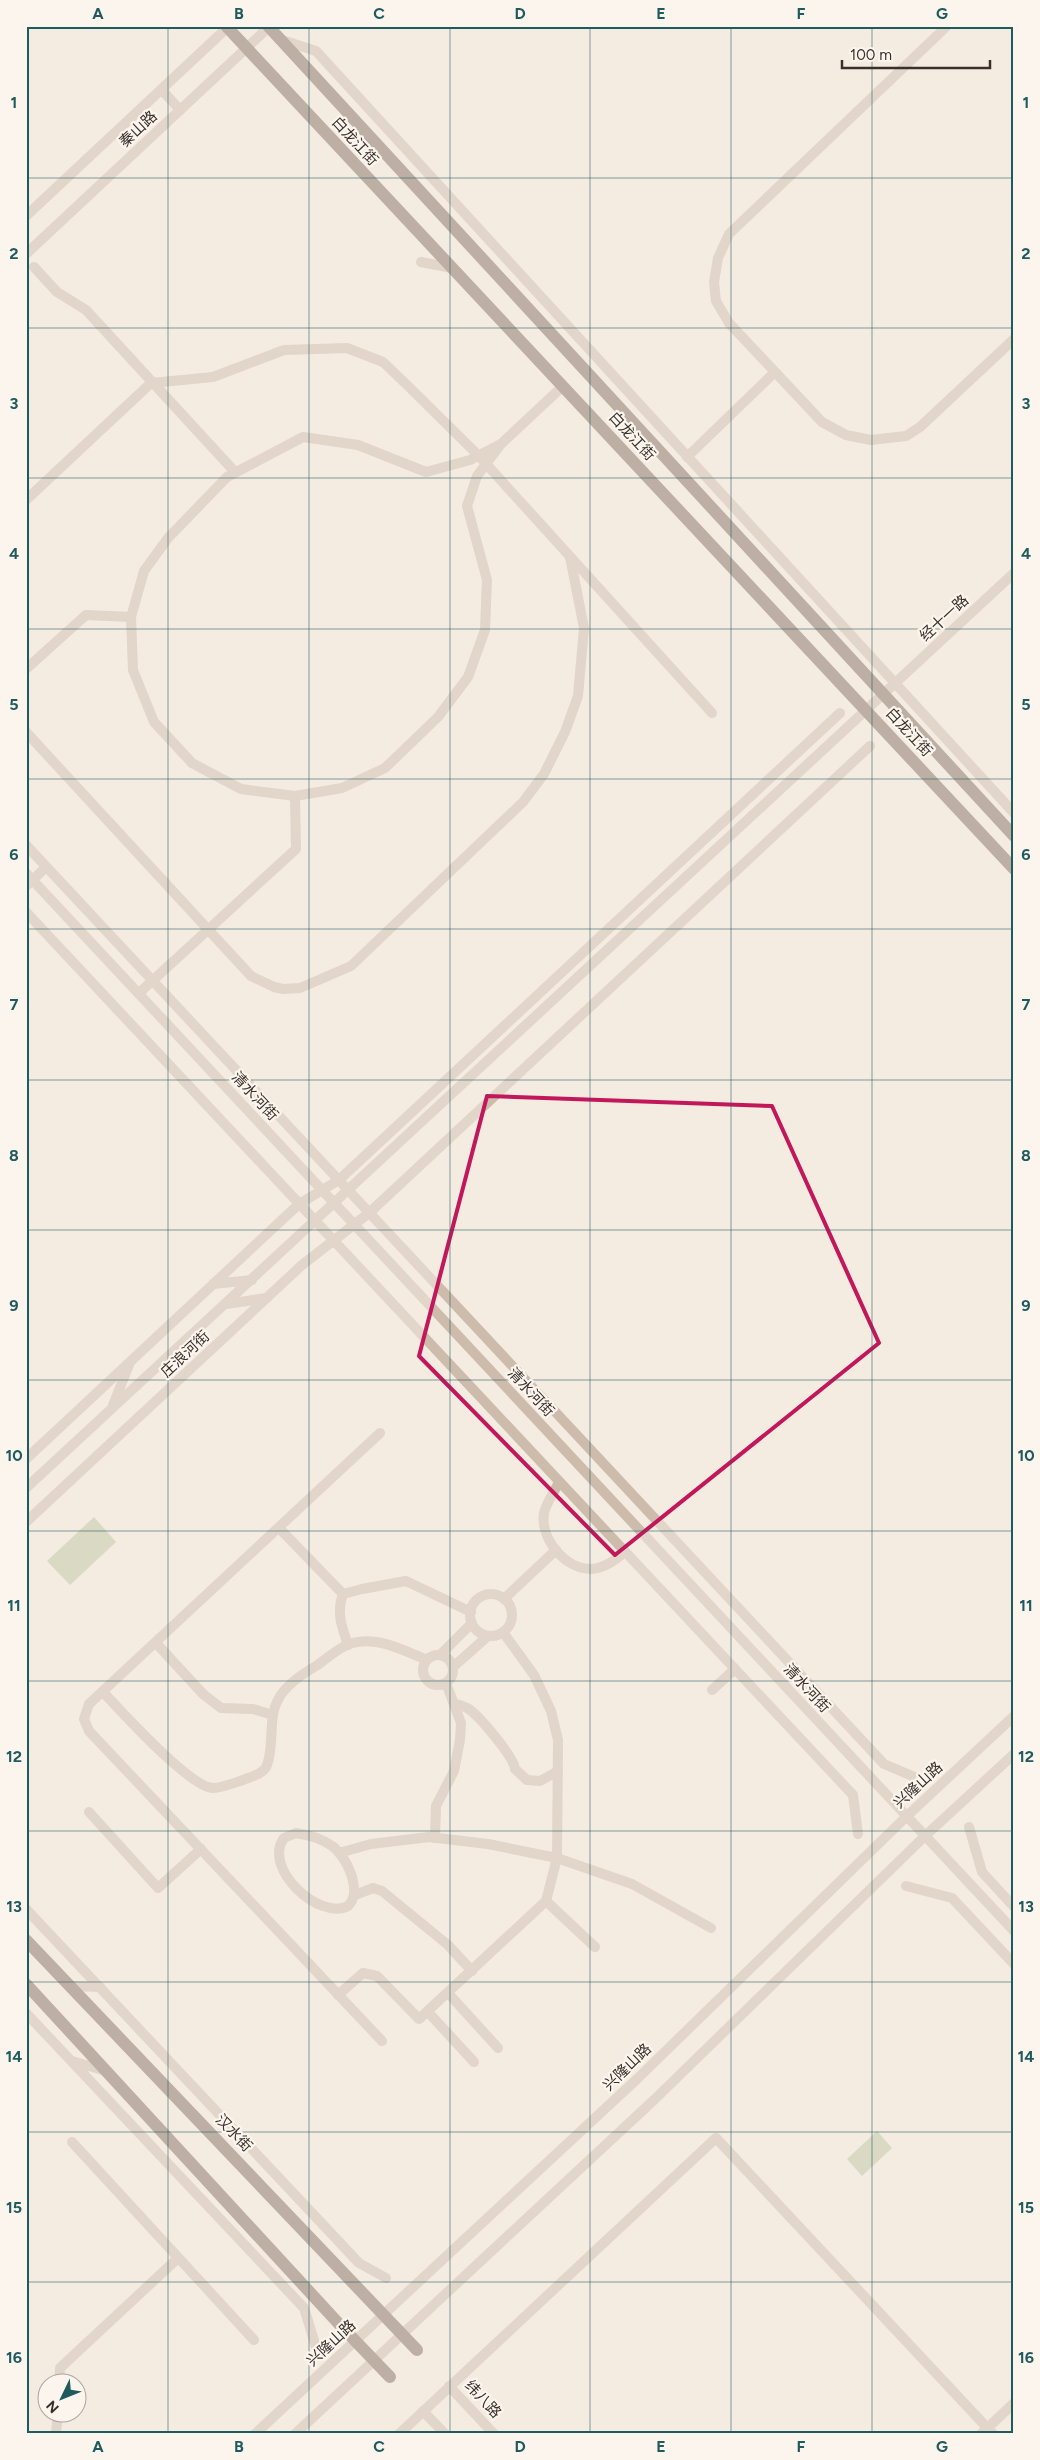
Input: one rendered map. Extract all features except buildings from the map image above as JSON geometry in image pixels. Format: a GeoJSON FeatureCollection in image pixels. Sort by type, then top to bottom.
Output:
{"type":"FeatureCollection","features":[{"type":"Feature","properties":{"kind":"main road","name":"白龙江街"},"geometry":{"type":"LineString","coordinates":[[269,26],[1014,836]]}},
{"type":"Feature","properties":{"kind":"main road","name":"白龙江街"},"geometry":{"type":"LineString","coordinates":[[227,27],[1014,869]]}},
{"type":"Feature","properties":{"kind":"main road","name":"汉水街"},"geometry":{"type":"LineString","coordinates":[[26,1940],[417,2350]]}},
{"type":"Feature","properties":{"kind":"main road"},"geometry":{"type":"LineString","coordinates":[[26,1984],[390,2377]]}},
{"type":"Feature","properties":{"kind":"street","name":"秦山路"},"geometry":{"type":"LineString","coordinates":[[26,254],[269,26]]}},
{"type":"Feature","properties":{"kind":"street"},"geometry":{"type":"LineString","coordinates":[[947,26],[729,234],[718,258],[714,282],[716,301],[729,323],[822,422],[846,435],[871,440],[893,439],[906,436],[920,427],[1014,339]]}},
{"type":"Feature","properties":{"kind":"street","name":"秦山路"},"geometry":{"type":"LineString","coordinates":[[26,216],[227,27]]}},
{"type":"Feature","properties":{"kind":"street","name":"白龙江街"},"geometry":{"type":"LineString","coordinates":[[281,40],[316,51],[1014,813]]}},
{"type":"Feature","properties":{"kind":"street"},"geometry":{"type":"LineString","coordinates":[[162,90],[180,110]]}},
{"type":"Feature","properties":{"kind":"street"},"geometry":{"type":"LineString","coordinates":[[421,262],[452,268]]}},
{"type":"Feature","properties":{"kind":"street"},"geometry":{"type":"LineString","coordinates":[[34,267],[57,292],[86,310],[151,383],[236,472]]}},
{"type":"Feature","properties":{"kind":"street"},"geometry":{"type":"LineString","coordinates":[[26,500],[151,383],[213,377],[284,350],[347,348],[383,362],[478,455],[712,713]]}},
{"type":"Feature","properties":{"kind":"street"},"geometry":{"type":"LineString","coordinates":[[687,457],[775,372]]}},
{"type":"Feature","properties":{"kind":"street"},"geometry":{"type":"LineString","coordinates":[[501,444],[478,455],[426,472],[358,445],[303,438],[227,477],[168,538],[144,571],[131,617],[133,670],[154,722],[192,763],[240,788],[295,796],[342,788],[385,768],[438,717],[468,677],[485,630],[487,580],[467,506],[477,476],[501,444],[562,386]]}},
{"type":"Feature","properties":{"kind":"street"},"geometry":{"type":"LineString","coordinates":[[26,732],[251,976],[266,985],[283,989],[300,988],[351,966],[523,802],[544,774],[561,741],[578,696],[584,628],[570,557]]}},
{"type":"Feature","properties":{"kind":"street","name":"经十一路"},"geometry":{"type":"LineString","coordinates":[[26,1488],[896,685],[1014,573]]}},
{"type":"Feature","properties":{"kind":"street"},"geometry":{"type":"LineString","coordinates":[[26,669],[86,615],[131,617]]}},
{"type":"Feature","properties":{"kind":"street"},"geometry":{"type":"LineString","coordinates":[[26,1459],[299,1204],[339,1180],[840,713]]}},
{"type":"Feature","properties":{"kind":"street","name":"庄浪河街"},"geometry":{"type":"LineString","coordinates":[[26,1522],[302,1265],[369,1213],[870,746]]}},
{"type":"Feature","properties":{"kind":"street"},"geometry":{"type":"LineString","coordinates":[[139,993],[296,849],[295,796]]}},
{"type":"Feature","properties":{"kind":"street"},"geometry":{"type":"LineString","coordinates":[[26,846],[884,1764],[917,1778]]}},
{"type":"Feature","properties":{"kind":"street"},"geometry":{"type":"LineString","coordinates":[[28,880],[46,867]]}},
{"type":"Feature","properties":{"kind":"street","name":"清水河街"},"geometry":{"type":"LineString","coordinates":[[28,880],[139,993],[1014,1931]]}},
{"type":"Feature","properties":{"kind":"street"},"geometry":{"type":"LineString","coordinates":[[26,912],[314,1222],[853,1795],[858,1834]]}},
{"type":"Feature","properties":{"kind":"street"},"geometry":{"type":"LineString","coordinates":[[214,1284],[252,1280]]}},
{"type":"Feature","properties":{"kind":"street"},"geometry":{"type":"LineString","coordinates":[[226,1304],[267,1298]]}},
{"type":"Feature","properties":{"kind":"street"},"geometry":{"type":"LineString","coordinates":[[111,1408],[130,1362]]}},
{"type":"Feature","properties":{"kind":"street"},"geometry":{"type":"LineString","coordinates":[[380,1433],[103,1692],[87,1708],[84,1720],[87,1728],[382,2041]]}},
{"type":"Feature","properties":{"kind":"street"},"geometry":{"type":"LineString","coordinates":[[559,1482],[544,1512],[544,1530],[556,1550],[574,1564],[592,1569],[606,1566],[625,1552]]}},
{"type":"Feature","properties":{"kind":"street"},"geometry":{"type":"LineString","coordinates":[[279,1528],[343,1594]]}},
{"type":"Feature","properties":{"kind":"street"},"geometry":{"type":"LineString","coordinates":[[504,1599],[556,1550]]}},
{"type":"Feature","properties":{"kind":"street"},"geometry":{"type":"LineString","coordinates":[[348,1645],[339,1620],[339,1603],[343,1594],[362,1588],[406,1581],[471,1617],[478,1632],[488,1636]]}},
{"type":"Feature","properties":{"kind":"street"},"geometry":{"type":"LineString","coordinates":[[103,1692],[138,1729],[184,1772],[212,1788],[260,1774],[267,1765],[273,1715],[279,1697],[306,1672],[348,1645],[362,1642],[377,1642],[427,1660],[440,1655],[471,1617],[475,1602],[484,1596],[494,1595],[504,1599],[512,1613],[510,1624],[503,1632],[488,1636],[453,1667]]}},
{"type":"Feature","properties":{"kind":"street"},"geometry":{"type":"LineString","coordinates":[[338,1995],[363,1973],[377,1976],[419,2019],[546,1900],[557,1858],[558,1740],[551,1712],[534,1675],[503,1632]]}},
{"type":"Feature","properties":{"kind":"street"},"geometry":{"type":"LineString","coordinates":[[156,1643],[203,1694],[221,1708],[252,1709],[273,1715]]}},
{"type":"Feature","properties":{"kind":"street"},"geometry":{"type":"LineString","coordinates":[[427,1660],[423,1674],[428,1682],[437,1685],[446,1683],[452,1676],[453,1667],[448,1659],[440,1655]]}},
{"type":"Feature","properties":{"kind":"street"},"geometry":{"type":"LineString","coordinates":[[712,1690],[735,1669]]}},
{"type":"Feature","properties":{"kind":"street"},"geometry":{"type":"LineString","coordinates":[[435,1838],[436,1806],[454,1771],[459,1755],[461,1723],[456,1704],[446,1683]]}},
{"type":"Feature","properties":{"kind":"street"},"geometry":{"type":"LineString","coordinates":[[456,1704],[468,1708],[474,1714],[504,1747],[515,1762],[515,1769],[526,1780],[540,1781],[558,1771]]}},
{"type":"Feature","properties":{"kind":"street","name":"兴隆山路"},"geometry":{"type":"LineString","coordinates":[[255,2434],[637,2079],[907,1816],[1014,1716]]}},
{"type":"Feature","properties":{"kind":"street"},"geometry":{"type":"LineString","coordinates":[[295,2434],[656,2099],[925,1836],[1014,1754]]}},
{"type":"Feature","properties":{"kind":"street"},"geometry":{"type":"LineString","coordinates":[[89,1812],[158,1888],[201,1850]]}},
{"type":"Feature","properties":{"kind":"street"},"geometry":{"type":"LineString","coordinates":[[969,1827],[982,1872],[1014,1907]]}},
{"type":"Feature","properties":{"kind":"street"},"geometry":{"type":"LineString","coordinates":[[296,1833],[313,1836],[339,1853],[350,1876],[354,1895],[351,1903],[340,1908],[306,1897],[296,1889],[286,1876],[280,1849],[284,1838],[296,1833]]}},
{"type":"Feature","properties":{"kind":"street"},"geometry":{"type":"LineString","coordinates":[[339,1853],[370,1844],[435,1838],[488,1844],[557,1858],[632,1884],[712,1928]]}},
{"type":"Feature","properties":{"kind":"street"},"geometry":{"type":"LineString","coordinates":[[906,1886],[952,1898],[1014,1964]]}},
{"type":"Feature","properties":{"kind":"street"},"geometry":{"type":"LineString","coordinates":[[354,1895],[373,1888],[382,1891],[448,1945],[472,1970]]}},
{"type":"Feature","properties":{"kind":"street"},"geometry":{"type":"LineString","coordinates":[[546,1900],[595,1948]]}},
{"type":"Feature","properties":{"kind":"street"},"geometry":{"type":"LineString","coordinates":[[26,1909],[359,2263],[386,2278]]}},
{"type":"Feature","properties":{"kind":"street"},"geometry":{"type":"LineString","coordinates":[[71,1986],[100,1988]]}},
{"type":"Feature","properties":{"kind":"street"},"geometry":{"type":"LineString","coordinates":[[448,1993],[498,2048]]}},
{"type":"Feature","properties":{"kind":"street"},"geometry":{"type":"LineString","coordinates":[[428,2012],[474,2062]]}},
{"type":"Feature","properties":{"kind":"street"},"geometry":{"type":"LineString","coordinates":[[26,2013],[304,2308],[316,2347]]}},
{"type":"Feature","properties":{"kind":"street"},"geometry":{"type":"LineString","coordinates":[[71,2061],[106,2071]]}},
{"type":"Feature","properties":{"kind":"street"},"geometry":{"type":"LineString","coordinates":[[399,2434],[716,2138],[987,2432],[1014,2403]]}},
{"type":"Feature","properties":{"kind":"street"},"geometry":{"type":"LineString","coordinates":[[72,2142],[177,2259],[254,2340]]}},
{"type":"Feature","properties":{"kind":"street"},"geometry":{"type":"LineString","coordinates":[[60,2372],[60,2368],[177,2259]]}},
{"type":"Feature","properties":{"kind":"street","name":"纬八路"},"geometry":{"type":"LineString","coordinates":[[449,2386],[494,2434]]}},
{"type":"Feature","properties":{"kind":"street"},"geometry":{"type":"LineString","coordinates":[[424,2411],[445,2434]]}},
{"type":"Feature","properties":{"kind":"highlighted area"},"geometry":{"type":"Polygon","coordinates":[[[487,1096],[772,1106],[879,1343],[615,1555],[419,1356],[487,1096]]]}},
{"type":"Feature","properties":{"kind":"green space"},"geometry":{"type":"Polygon","coordinates":[[[94,1517],[116,1542],[70,1585],[47,1561],[94,1517]]]}},
{"type":"Feature","properties":{"kind":"green space"},"geometry":{"type":"Polygon","coordinates":[[[877,2131],[892,2148],[862,2176],[847,2159],[877,2131]]]}}]}
